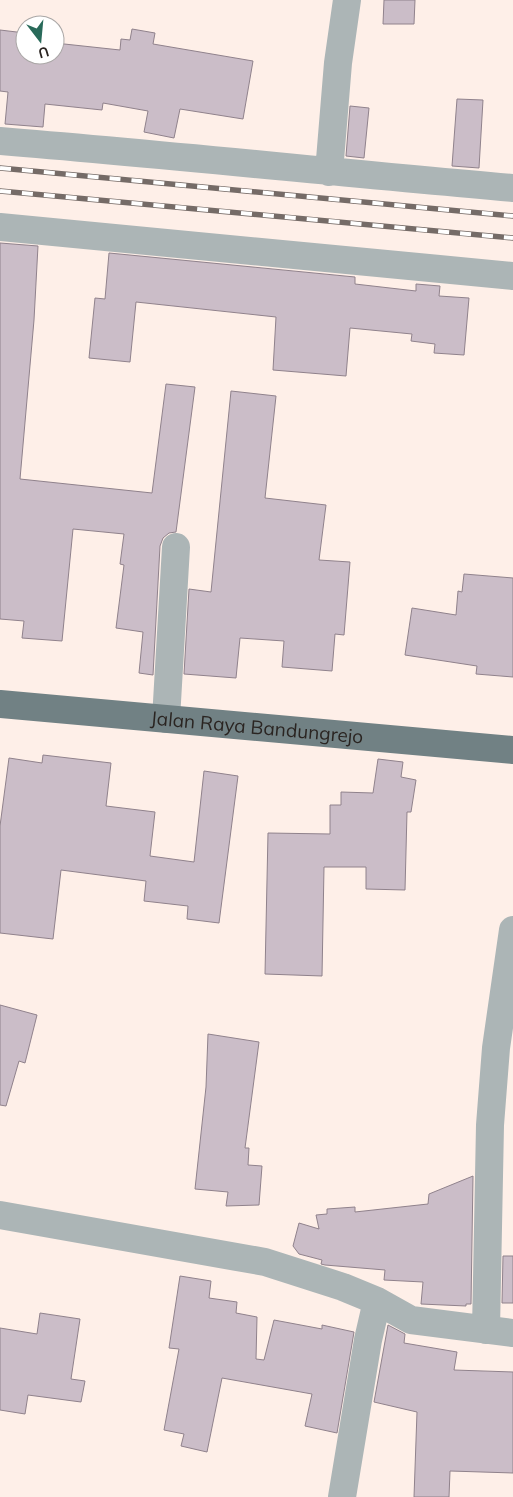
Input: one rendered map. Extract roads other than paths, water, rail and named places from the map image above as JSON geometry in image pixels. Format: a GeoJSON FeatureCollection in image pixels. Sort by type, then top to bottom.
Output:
{"type":"FeatureCollection","features":[{"type":"Feature","properties":{"kind":"main road","name":"Jalan Raya Bandungrejo"},"geometry":{"type":"LineString","coordinates":[[0,704],[513,750]]}},
{"type":"Feature","properties":{"kind":"street"},"geometry":{"type":"LineString","coordinates":[[328,172],[338,63],[347,0]]}},
{"type":"Feature","properties":{"kind":"street"},"geometry":{"type":"LineString","coordinates":[[0,141],[170,154],[328,172],[513,188]]}},
{"type":"Feature","properties":{"kind":"street"},"geometry":{"type":"LineString","coordinates":[[0,227],[513,276]]}},
{"type":"Feature","properties":{"kind":"street"},"geometry":{"type":"LineString","coordinates":[[166,719],[176,547]]}},
{"type":"Feature","properties":{"kind":"street"},"geometry":{"type":"LineString","coordinates":[[486,1330],[491,1116],[496,1048],[513,930]]}},
{"type":"Feature","properties":{"kind":"street"},"geometry":{"type":"LineString","coordinates":[[0,1216],[265,1262],[343,1287],[377,1301],[411,1320],[513,1333]]}},
{"type":"Feature","properties":{"kind":"street"},"geometry":{"type":"LineString","coordinates":[[342,1497],[368,1340],[377,1301]]}},
{"type":"Feature","properties":{"kind":"railway"},"geometry":{"type":"LineString","coordinates":[[0,168],[513,216]]}},
{"type":"Feature","properties":{"kind":"railway"},"geometry":{"type":"LineString","coordinates":[[0,191],[513,238]]}}]}
